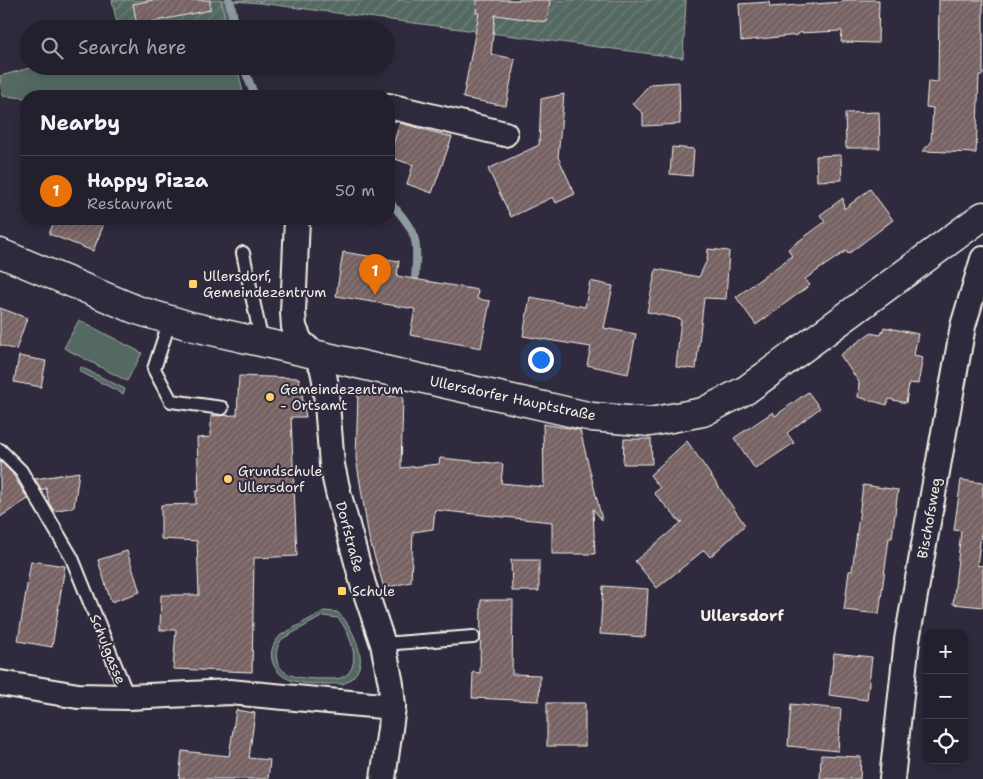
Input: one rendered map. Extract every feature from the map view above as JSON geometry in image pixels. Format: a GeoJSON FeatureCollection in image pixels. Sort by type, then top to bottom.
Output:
{"type":"FeatureCollection","features":[{"type":"Feature","properties":{"kind":"main road","name":"Ullersdorfer Hauptstraße"},"geometry":{"type":"LineString","coordinates":[[0,254],[137,310],[170,320],[262,343],[592,416],[650,422],[703,412],[746,390],[983,216]]}},
{"type":"Feature","properties":{"kind":"street"},"geometry":{"type":"LineString","coordinates":[[395,107],[505,134]]}},
{"type":"Feature","properties":{"kind":"street","name":"Dorfstraße"},"geometry":{"type":"LineString","coordinates":[[298,225],[293,313],[294,327],[300,341],[313,353],[322,366],[325,380],[332,465],[344,520],[383,644],[394,707],[384,779]]}},
{"type":"Feature","properties":{"kind":"street","name":"Bischofsweg"},"geometry":{"type":"LineString","coordinates":[[892,779],[907,640],[963,326],[983,259]]}},
{"type":"Feature","properties":{"kind":"street"},"geometry":{"type":"LineString","coordinates":[[0,683],[78,696],[128,697]]}},
{"type":"Feature","properties":{"kind":"street","name":"Schulgasse"},"geometry":{"type":"LineString","coordinates":[[128,697],[230,692],[394,707]]}},
{"type":"Feature","properties":{"kind":"lane"},"geometry":{"type":"LineString","coordinates":[[243,253],[262,343]]}},
{"type":"Feature","properties":{"kind":"lane"},"geometry":{"type":"LineString","coordinates":[[170,320],[154,369],[171,401],[222,408]]}},
{"type":"Feature","properties":{"kind":"lane","name":"Schulgasse"},"geometry":{"type":"LineString","coordinates":[[0,450],[21,471],[72,558],[128,697]]}},
{"type":"Feature","properties":{"kind":"lane"},"geometry":{"type":"LineString","coordinates":[[383,644],[473,637]]}},
{"type":"Feature","properties":{"kind":"green space"},"geometry":{"type":"Polygon","coordinates":[[[112,0],[221,0],[225,19],[221,20],[116,20],[112,0]]]}},
{"type":"Feature","properties":{"kind":"green space"},"geometry":{"type":"Polygon","coordinates":[[[221,0],[259,0],[260,3],[234,1],[237,16],[220,20],[224,19],[221,0]]]}},
{"type":"Feature","properties":{"kind":"green space"},"geometry":{"type":"Polygon","coordinates":[[[259,0],[686,0],[683,58],[395,20],[260,3],[259,0]]]}},
{"type":"Feature","properties":{"kind":"green space"},"geometry":{"type":"Polygon","coordinates":[[[20,71],[20,75],[239,75],[243,90],[20,90],[20,98],[2,96],[0,76],[20,71]]]}},
{"type":"Feature","properties":{"kind":"green space"},"geometry":{"type":"Polygon","coordinates":[[[79,320],[142,353],[127,381],[64,348],[79,320]]]}},
{"type":"Feature","properties":{"kind":"green space"},"geometry":{"type":"Polygon","coordinates":[[[81,367],[125,389],[123,394],[79,371],[81,367]]]}},
{"type":"Feature","properties":{"kind":"green space"},"geometry":{"type":"Polygon","coordinates":[[[324,611],[337,612],[346,622],[357,644],[360,658],[358,671],[343,684],[314,684],[293,681],[278,671],[273,663],[271,655],[274,644],[281,635],[324,611]],[[323,616],[282,639],[276,655],[281,668],[294,676],[312,679],[337,679],[346,675],[351,669],[353,652],[351,642],[338,618],[323,616]]]}},
{"type":"Feature","properties":{"kind":"building"},"geometry":{"type":"Polygon","coordinates":[[[153,0],[210,0],[210,10],[161,20],[136,20],[133,4],[153,0]]]}},
{"type":"Feature","properties":{"kind":"building"},"geometry":{"type":"Polygon","coordinates":[[[477,0],[550,0],[547,22],[495,15],[491,54],[515,59],[506,106],[463,98],[479,13],[476,13],[477,0]]]}},
{"type":"Feature","properties":{"kind":"building"},"geometry":{"type":"Polygon","coordinates":[[[842,0],[879,0],[878,43],[841,42],[842,31],[798,33],[798,35],[741,41],[739,4],[769,2],[770,7],[842,2],[842,0]]]}},
{"type":"Feature","properties":{"kind":"building"},"geometry":{"type":"Polygon","coordinates":[[[939,0],[983,0],[983,75],[979,75],[976,153],[922,151],[931,143],[933,108],[926,107],[928,81],[938,82],[939,0]]]}},
{"type":"Feature","properties":{"kind":"building"},"geometry":{"type":"Polygon","coordinates":[[[679,82],[680,124],[643,126],[643,113],[632,104],[650,84],[679,82]]]}},
{"type":"Feature","properties":{"kind":"building"},"geometry":{"type":"Polygon","coordinates":[[[564,94],[558,157],[575,194],[556,203],[553,197],[511,217],[488,169],[539,145],[541,99],[564,94]]]}},
{"type":"Feature","properties":{"kind":"building"},"geometry":{"type":"Polygon","coordinates":[[[879,112],[880,148],[846,148],[845,113],[879,112]]]}},
{"type":"Feature","properties":{"kind":"building"},"geometry":{"type":"Polygon","coordinates":[[[400,123],[452,137],[432,193],[407,184],[413,165],[395,159],[395,138],[400,123]]]}},
{"type":"Feature","properties":{"kind":"building"},"geometry":{"type":"Polygon","coordinates":[[[672,147],[694,149],[692,176],[670,174],[672,147]]]}},
{"type":"Feature","properties":{"kind":"building"},"geometry":{"type":"Polygon","coordinates":[[[841,155],[842,180],[817,181],[816,156],[841,155]]]}},
{"type":"Feature","properties":{"kind":"building"},"geometry":{"type":"Polygon","coordinates":[[[870,189],[893,220],[848,254],[846,251],[805,279],[810,285],[756,325],[736,297],[792,256],[788,249],[825,222],[820,215],[843,198],[844,209],[870,189]]]}},
{"type":"Feature","properties":{"kind":"building"},"geometry":{"type":"Polygon","coordinates":[[[53,225],[104,225],[93,251],[49,234],[53,225]]]}},
{"type":"Feature","properties":{"kind":"building"},"geometry":{"type":"Polygon","coordinates":[[[708,249],[729,251],[726,299],[704,298],[696,369],[676,367],[681,319],[647,312],[656,269],[699,277],[707,260],[708,249]]]}},
{"type":"Feature","properties":{"kind":"building"},"geometry":{"type":"Polygon","coordinates":[[[343,252],[399,261],[397,276],[478,290],[477,299],[490,301],[481,348],[410,335],[415,309],[336,296],[343,252]]]}},
{"type":"Feature","properties":{"kind":"building"},"geometry":{"type":"Polygon","coordinates":[[[590,281],[613,286],[604,328],[636,334],[628,374],[587,365],[591,347],[523,336],[530,297],[585,307],[590,281]]]}},
{"type":"Feature","properties":{"kind":"building"},"geometry":{"type":"Polygon","coordinates":[[[0,308],[27,318],[16,350],[0,345],[0,308]]]}},
{"type":"Feature","properties":{"kind":"building"},"geometry":{"type":"Polygon","coordinates":[[[884,327],[918,334],[914,355],[923,357],[918,384],[909,383],[906,403],[889,399],[887,405],[858,397],[859,382],[840,355],[870,333],[881,335],[884,327]]]}},
{"type":"Feature","properties":{"kind":"building"},"geometry":{"type":"Polygon","coordinates":[[[19,356],[46,361],[41,387],[14,382],[19,356]]]}},
{"type":"Feature","properties":{"kind":"building"},"geometry":{"type":"Polygon","coordinates":[[[239,376],[299,378],[306,417],[291,417],[297,556],[254,558],[252,672],[173,669],[176,630],[160,630],[161,595],[199,595],[197,541],[161,539],[161,505],[196,504],[196,491],[199,491],[197,438],[211,437],[211,416],[237,415],[239,376]]]}},
{"type":"Feature","properties":{"kind":"building"},"geometry":{"type":"Polygon","coordinates":[[[808,392],[820,408],[787,433],[794,443],[755,469],[734,438],[773,412],[775,416],[808,392]]]}},
{"type":"Feature","properties":{"kind":"building"},"geometry":{"type":"Polygon","coordinates":[[[358,393],[403,397],[401,468],[439,464],[440,458],[503,464],[501,483],[544,487],[543,424],[580,430],[602,520],[593,509],[595,554],[552,554],[552,522],[435,510],[433,529],[413,532],[411,582],[384,588],[369,538],[356,458],[358,393]]]}},
{"type":"Feature","properties":{"kind":"building"},"geometry":{"type":"Polygon","coordinates":[[[624,439],[651,439],[652,464],[623,464],[624,439]]]}},
{"type":"Feature","properties":{"kind":"building"},"geometry":{"type":"Polygon","coordinates":[[[687,441],[745,525],[710,557],[704,550],[657,588],[635,561],[683,521],[680,522],[654,493],[660,488],[650,475],[687,441]]]}},
{"type":"Feature","properties":{"kind":"building"},"geometry":{"type":"Polygon","coordinates":[[[0,461],[12,473],[28,499],[0,517],[0,461]]]}},
{"type":"Feature","properties":{"kind":"building"},"geometry":{"type":"Polygon","coordinates":[[[79,472],[74,507],[54,511],[49,503],[46,488],[42,490],[35,479],[79,472]]]}},
{"type":"Feature","properties":{"kind":"building"},"geometry":{"type":"Polygon","coordinates":[[[961,480],[983,483],[983,520],[977,565],[983,566],[983,607],[953,604],[961,531],[954,530],[961,480]]]}},
{"type":"Feature","properties":{"kind":"building"},"geometry":{"type":"Polygon","coordinates":[[[863,485],[898,490],[892,538],[889,538],[879,614],[844,610],[849,571],[852,571],[863,485]]]}},
{"type":"Feature","properties":{"kind":"building"},"geometry":{"type":"Polygon","coordinates":[[[127,551],[140,592],[111,602],[98,560],[127,551]]]}},
{"type":"Feature","properties":{"kind":"building"},"geometry":{"type":"Polygon","coordinates":[[[511,560],[539,560],[539,591],[512,591],[511,560]]]}},
{"type":"Feature","properties":{"kind":"building"},"geometry":{"type":"Polygon","coordinates":[[[31,561],[65,566],[52,647],[18,641],[31,561]]]}},
{"type":"Feature","properties":{"kind":"building"},"geometry":{"type":"Polygon","coordinates":[[[603,586],[648,589],[645,637],[600,634],[603,586]]]}},
{"type":"Feature","properties":{"kind":"building"},"geometry":{"type":"Polygon","coordinates":[[[481,600],[513,600],[512,674],[540,675],[539,701],[472,698],[473,672],[480,673],[481,600]]]}},
{"type":"Feature","properties":{"kind":"building"},"geometry":{"type":"Polygon","coordinates":[[[834,653],[872,657],[867,700],[829,695],[834,653]]]}},
{"type":"Feature","properties":{"kind":"building"},"geometry":{"type":"Polygon","coordinates":[[[547,703],[585,703],[585,746],[547,746],[547,703]]]}},
{"type":"Feature","properties":{"kind":"building"},"geometry":{"type":"Polygon","coordinates":[[[791,704],[841,709],[838,751],[788,746],[791,704]]]}},
{"type":"Feature","properties":{"kind":"building"},"geometry":{"type":"Polygon","coordinates":[[[236,710],[255,713],[249,758],[270,760],[268,779],[179,779],[182,751],[229,756],[236,710]]]}},
{"type":"Feature","properties":{"kind":"building"},"geometry":{"type":"Polygon","coordinates":[[[821,755],[861,757],[860,779],[820,779],[821,755]]]}},
{"type":"Feature","properties":{"kind":"waterway"},"geometry":{"type":"LineString","coordinates":[[229,0],[233,20]]}},
{"type":"Feature","properties":{"kind":"waterway"},"geometry":{"type":"LineString","coordinates":[[247,75],[253,90]]}},
{"type":"Feature","properties":{"kind":"waterway"},"geometry":{"type":"LineString","coordinates":[[397,210],[410,227],[415,242],[415,279]]}},
{"type":"Feature","properties":{"kind":"place","name":"Ullersdorf, Gemeindezentrum"},"geometry":{"type":"Point","coordinates":[193,284]}},
{"type":"Feature","properties":{"kind":"place","name":"Happy Pizza"},"geometry":{"type":"Point","coordinates":[375,295]}},
{"type":"Feature","properties":{"kind":"place","name":"Gemeindezentrum - Ortsamt"},"geometry":{"type":"Point","coordinates":[270,397]}},
{"type":"Feature","properties":{"kind":"place","name":"Grundschule Ullersdorf"},"geometry":{"type":"Point","coordinates":[228,479]}},
{"type":"Feature","properties":{"kind":"place","name":"Schule"},"geometry":{"type":"Point","coordinates":[342,591]}},
{"type":"Feature","properties":{"kind":"district","name":"Ullersdorf"},"geometry":{"type":"Point","coordinates":[742,615]}}]}
